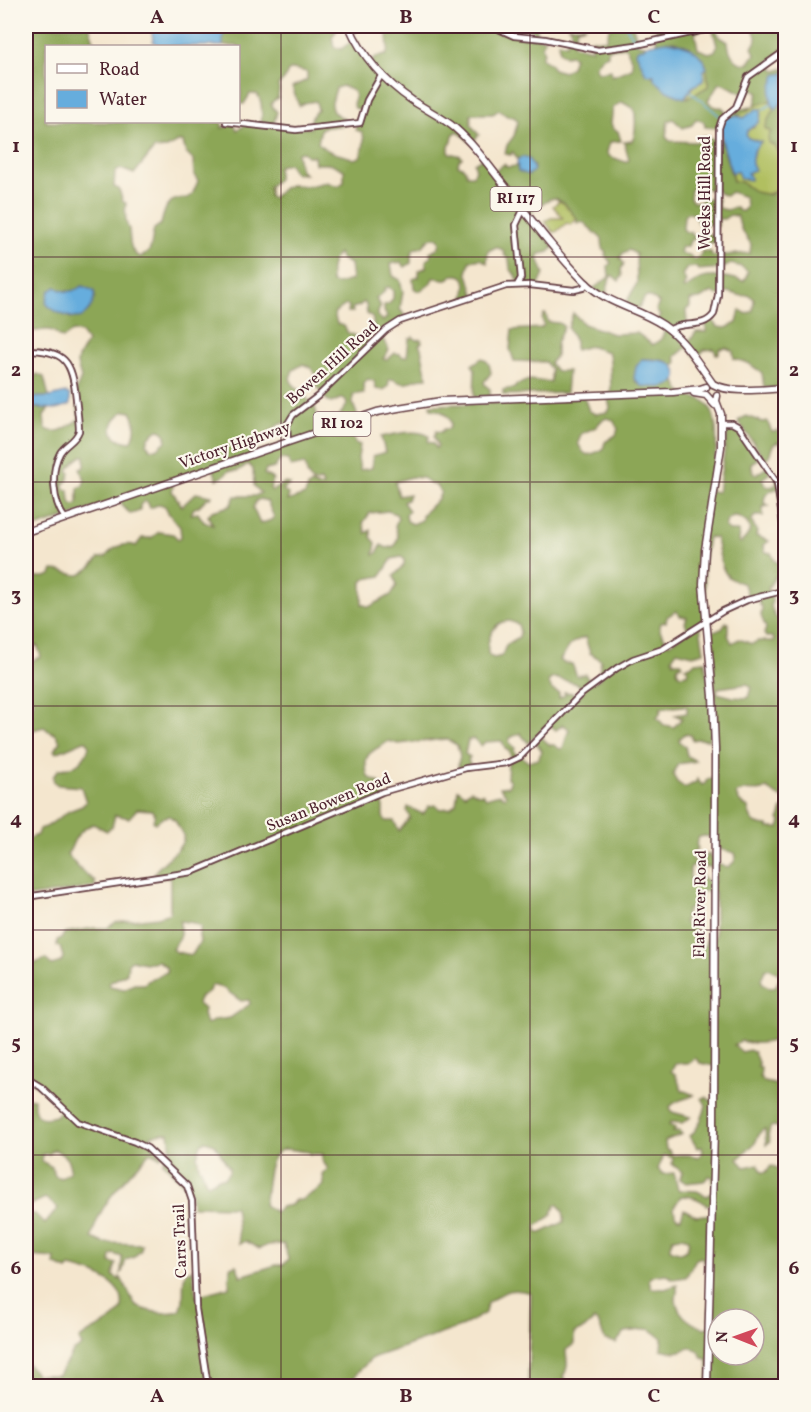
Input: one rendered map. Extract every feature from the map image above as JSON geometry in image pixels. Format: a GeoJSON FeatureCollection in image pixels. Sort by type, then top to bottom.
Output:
{"type":"FeatureCollection","features":[{"type":"Feature","properties":{"kind":"main road","name":"Flat River Road"},"geometry":{"type":"LineString","coordinates":[[350,27],[364,52],[382,74],[404,94],[457,129],[587,283],[614,303],[652,319],[680,340],[695,358],[712,391],[721,423],[720,454],[704,560],[705,621],[713,696],[715,861],[713,1142],[707,1386]]}},
{"type":"Feature","properties":{"kind":"main road","name":"Victory Highway"},"geometry":{"type":"LineString","coordinates":[[26,531],[378,412],[427,403],[786,388]]}},
{"type":"Feature","properties":{"kind":"street"},"geometry":{"type":"LineString","coordinates":[[350,27],[366,26]]}},
{"type":"Feature","properties":{"kind":"street"},"geometry":{"type":"LineString","coordinates":[[389,26],[436,26]]}},
{"type":"Feature","properties":{"kind":"street"},"geometry":{"type":"LineString","coordinates":[[492,26],[514,36],[545,39],[598,50],[636,45],[718,27],[748,26]]}},
{"type":"Feature","properties":{"kind":"street","name":"Weeks Hill Road"},"geometry":{"type":"LineString","coordinates":[[669,330],[679,325],[705,322],[716,312],[720,124],[722,118],[736,107],[744,84],[751,75],[786,50]]}},
{"type":"Feature","properties":{"kind":"street"},"geometry":{"type":"LineString","coordinates":[[235,123],[296,130],[357,124],[362,121],[366,100],[382,74]]}},
{"type":"Feature","properties":{"kind":"street"},"geometry":{"type":"LineString","coordinates":[[517,285],[520,278],[516,225],[524,208]]}},
{"type":"Feature","properties":{"kind":"street","name":"Bowen Hill Road"},"geometry":{"type":"LineString","coordinates":[[288,442],[287,428],[290,419],[316,398],[395,324],[501,288],[517,285],[574,290],[581,289],[587,283]]}},
{"type":"Feature","properties":{"kind":"street"},"geometry":{"type":"LineString","coordinates":[[26,350],[51,352],[69,365],[73,375],[79,432],[59,455],[53,479],[64,517]]}},
{"type":"Feature","properties":{"kind":"street"},"geometry":{"type":"LineString","coordinates":[[721,423],[732,423],[740,428],[775,478],[779,488],[786,545]]}},
{"type":"Feature","properties":{"kind":"street","name":"Susan Bowen Road"},"geometry":{"type":"LineString","coordinates":[[26,897],[186,874],[382,792],[466,768],[512,762],[520,757],[560,714],[598,681],[633,659],[663,649],[705,621],[747,600],[786,590]]}},
{"type":"Feature","properties":{"kind":"street","name":"Carrs Trail"},"geometry":{"type":"LineString","coordinates":[[26,1078],[41,1087],[78,1122],[135,1142],[147,1149],[189,1188],[192,1201],[196,1309],[208,1386]]}},
{"type":"Feature","properties":{"kind":"green space"},"geometry":{"type":"Polygon","coordinates":[[[26,26],[89,26],[96,45],[45,45],[45,123],[222,123],[222,128],[234,124],[237,130],[245,125],[261,125],[262,113],[257,94],[250,94],[244,104],[240,104],[240,45],[174,45],[168,26],[349,26],[339,27],[332,37],[334,47],[341,49],[355,39],[371,62],[376,57],[386,55],[388,50],[387,32],[381,31],[381,26],[514,26],[518,31],[517,36],[533,38],[532,27],[539,26],[536,29],[537,38],[545,39],[542,59],[551,64],[553,69],[564,72],[571,67],[574,57],[565,56],[559,51],[559,42],[567,44],[568,38],[572,36],[571,27],[567,26],[586,26],[577,28],[573,45],[592,49],[592,39],[606,40],[610,26],[633,26],[638,44],[646,45],[642,61],[644,70],[674,94],[688,98],[709,86],[706,64],[690,47],[674,41],[656,43],[657,26],[698,26],[699,31],[695,33],[698,49],[709,53],[715,51],[717,46],[713,30],[715,28],[720,37],[728,42],[734,58],[740,63],[749,63],[755,54],[752,47],[756,36],[751,26],[776,26],[785,34],[785,50],[769,62],[776,71],[785,68],[785,73],[770,101],[755,105],[758,93],[756,91],[750,90],[747,95],[720,83],[708,100],[712,105],[722,107],[727,114],[736,107],[742,109],[752,107],[731,118],[721,128],[705,127],[704,122],[696,119],[692,125],[683,128],[673,119],[668,121],[666,137],[670,141],[698,142],[702,136],[721,140],[733,181],[741,182],[755,192],[770,195],[785,183],[785,387],[764,388],[762,373],[748,363],[734,359],[733,351],[726,348],[719,349],[719,354],[716,354],[714,349],[704,350],[697,358],[687,347],[675,357],[677,362],[673,366],[663,360],[642,359],[635,381],[655,387],[666,386],[676,381],[682,393],[704,401],[710,409],[714,419],[716,444],[710,491],[718,492],[728,429],[732,427],[738,429],[759,458],[751,463],[753,473],[757,474],[767,467],[771,472],[762,479],[766,486],[771,487],[777,484],[776,479],[784,474],[785,467],[783,482],[785,495],[780,494],[779,488],[768,492],[764,503],[769,506],[763,507],[763,516],[755,516],[751,521],[757,531],[756,536],[769,541],[764,545],[765,552],[771,553],[775,561],[780,564],[785,563],[785,570],[775,577],[768,588],[775,617],[785,621],[785,658],[782,661],[785,680],[781,687],[786,696],[785,798],[777,796],[767,788],[736,794],[740,802],[748,808],[750,817],[759,825],[779,828],[782,809],[785,809],[785,1033],[770,1041],[752,1043],[741,1041],[734,1045],[742,1052],[749,1050],[754,1052],[759,1065],[757,1067],[761,1068],[760,1077],[764,1082],[785,1086],[785,1129],[773,1126],[770,1128],[768,1136],[770,1141],[766,1145],[765,1129],[761,1131],[755,1143],[738,1159],[745,1167],[758,1164],[762,1172],[774,1166],[785,1181],[785,1386],[708,1386],[708,1367],[766,1367],[766,1307],[710,1307],[711,1263],[705,1262],[702,1257],[696,1259],[686,1277],[673,1279],[666,1274],[652,1276],[649,1279],[651,1288],[665,1289],[677,1285],[676,1300],[682,1314],[689,1321],[706,1328],[706,1359],[702,1358],[699,1351],[692,1348],[676,1352],[661,1349],[662,1338],[650,1329],[625,1332],[616,1343],[605,1340],[598,1322],[594,1320],[584,1329],[574,1333],[574,1344],[566,1350],[567,1366],[563,1376],[569,1384],[579,1382],[586,1386],[528,1386],[531,1293],[512,1290],[487,1303],[485,1313],[463,1326],[372,1358],[348,1386],[26,1386],[26,1362],[37,1375],[58,1375],[73,1352],[82,1346],[79,1340],[114,1318],[121,1310],[122,1303],[117,1290],[100,1276],[70,1267],[67,1270],[54,1264],[55,1259],[53,1258],[31,1256],[29,1239],[26,1236],[26,1211],[35,1214],[45,1224],[58,1208],[45,1198],[26,1207],[26,1098],[34,1099],[36,1113],[41,1117],[56,1116],[62,1109],[44,1090],[26,1079],[26,967],[45,959],[52,965],[61,962],[63,957],[60,947],[57,946],[57,940],[62,938],[64,933],[107,928],[116,922],[158,917],[170,913],[170,877],[155,879],[154,873],[183,840],[176,821],[170,816],[155,823],[153,821],[155,814],[151,810],[137,809],[129,818],[115,815],[112,827],[107,831],[93,824],[82,831],[67,854],[83,872],[95,881],[95,887],[26,897],[26,840],[37,835],[39,829],[86,802],[81,787],[58,785],[54,782],[53,777],[59,769],[69,768],[78,763],[85,756],[89,746],[87,741],[84,741],[56,753],[54,750],[60,743],[59,739],[44,727],[33,730],[26,737],[26,713],[34,702],[26,693],[26,663],[41,657],[35,645],[26,647],[26,577],[45,577],[51,575],[53,570],[80,575],[99,558],[106,557],[119,546],[136,546],[142,538],[151,538],[159,532],[173,534],[178,539],[181,537],[180,527],[165,506],[160,504],[150,508],[145,501],[140,505],[140,511],[131,514],[123,507],[120,499],[26,531],[26,407],[49,409],[44,415],[45,428],[49,430],[62,430],[79,419],[76,390],[81,378],[77,364],[87,342],[81,333],[73,331],[64,338],[50,330],[33,331],[26,323],[26,26]],[[626,47],[608,49],[608,55],[598,61],[595,68],[599,72],[611,70],[612,76],[632,68],[632,61],[626,47]],[[293,69],[288,71],[284,80],[278,85],[278,98],[271,105],[277,112],[273,126],[311,128],[312,118],[318,110],[316,101],[299,106],[292,87],[307,80],[307,72],[293,69]],[[342,86],[336,88],[331,106],[333,112],[344,119],[345,125],[321,128],[318,143],[334,153],[354,159],[360,157],[364,138],[362,132],[356,130],[356,124],[360,123],[363,110],[355,108],[353,91],[342,86]],[[622,102],[613,108],[611,123],[613,129],[618,131],[621,141],[610,142],[607,152],[609,156],[625,162],[629,160],[624,142],[632,141],[635,130],[634,109],[622,102]],[[499,110],[493,114],[471,114],[471,125],[479,135],[471,143],[458,131],[453,135],[449,145],[449,153],[461,156],[458,165],[464,168],[467,175],[473,175],[476,170],[474,163],[482,158],[494,172],[504,164],[507,167],[517,166],[518,171],[534,167],[529,161],[517,159],[513,152],[511,155],[505,154],[518,121],[514,117],[507,116],[499,110]],[[183,142],[167,148],[154,149],[134,174],[121,169],[115,172],[114,187],[119,189],[123,202],[126,203],[125,213],[131,245],[136,255],[140,257],[150,249],[154,229],[161,224],[168,205],[175,200],[192,195],[198,181],[194,175],[193,160],[186,153],[183,142]],[[303,152],[297,153],[300,170],[305,174],[294,173],[289,164],[278,166],[278,179],[269,186],[269,196],[272,198],[291,185],[309,186],[326,182],[338,186],[344,182],[344,170],[332,164],[315,164],[314,156],[307,156],[303,152]],[[693,188],[690,198],[693,202],[701,202],[703,198],[718,199],[718,208],[727,210],[735,207],[743,211],[746,207],[745,197],[731,192],[726,196],[718,190],[693,188]],[[555,198],[529,214],[554,247],[549,252],[540,254],[538,258],[544,274],[539,285],[517,284],[519,281],[510,268],[509,259],[503,250],[496,247],[488,251],[487,263],[481,259],[470,261],[467,273],[476,296],[464,298],[466,283],[460,275],[452,275],[445,279],[433,278],[430,284],[421,291],[414,288],[413,279],[419,277],[419,271],[426,267],[426,261],[431,257],[430,252],[438,248],[440,243],[438,238],[430,239],[422,247],[414,249],[411,263],[405,267],[401,262],[391,264],[393,276],[400,280],[403,292],[400,309],[406,318],[381,336],[389,350],[383,359],[387,360],[395,353],[403,357],[407,356],[409,339],[413,337],[417,340],[421,339],[422,342],[419,345],[427,378],[405,383],[392,379],[389,380],[388,387],[383,390],[376,389],[374,381],[368,379],[363,384],[364,393],[353,395],[353,404],[358,417],[348,422],[355,443],[360,445],[358,458],[360,470],[372,468],[373,456],[385,452],[381,437],[405,432],[419,432],[429,436],[428,442],[433,443],[436,448],[438,446],[434,437],[436,431],[442,432],[444,429],[449,429],[451,424],[446,416],[431,409],[430,405],[539,402],[584,397],[589,411],[596,414],[608,412],[610,408],[607,394],[611,394],[608,352],[589,346],[575,350],[575,342],[568,328],[573,313],[584,324],[613,334],[637,333],[653,345],[661,339],[666,328],[657,321],[660,316],[656,310],[659,303],[650,297],[645,297],[639,307],[633,311],[624,307],[637,283],[636,254],[629,250],[620,258],[624,264],[619,281],[612,275],[604,297],[593,289],[609,277],[608,266],[611,263],[603,250],[602,239],[583,222],[577,223],[577,219],[564,203],[555,198]],[[687,213],[684,216],[683,229],[690,232],[693,236],[700,232],[717,236],[717,243],[704,242],[699,236],[690,241],[688,246],[682,247],[680,252],[682,254],[689,255],[695,260],[702,251],[711,252],[712,256],[750,253],[751,244],[741,229],[737,216],[730,215],[724,219],[718,219],[718,226],[697,222],[695,214],[687,213]],[[338,253],[331,271],[332,283],[352,280],[350,264],[341,259],[338,253]],[[731,264],[723,268],[698,270],[696,267],[687,268],[682,275],[686,281],[684,289],[698,280],[710,277],[743,281],[748,272],[742,267],[731,264]],[[82,286],[66,292],[56,288],[56,311],[71,318],[89,310],[95,297],[94,291],[82,286]],[[389,287],[384,288],[385,291],[376,299],[381,306],[378,316],[383,321],[387,317],[384,305],[389,304],[393,299],[393,291],[389,287]],[[712,292],[700,299],[690,300],[690,307],[686,310],[687,324],[670,328],[685,344],[696,332],[706,332],[706,322],[712,319],[718,327],[726,328],[737,323],[740,310],[747,314],[753,311],[754,299],[749,295],[742,296],[729,292],[718,295],[712,292]],[[364,302],[352,308],[353,312],[348,312],[349,306],[346,305],[334,313],[337,324],[344,326],[358,342],[366,340],[369,343],[379,337],[374,331],[373,320],[367,314],[364,302]],[[303,364],[293,370],[290,378],[315,407],[318,420],[339,416],[347,405],[346,400],[342,398],[331,403],[320,394],[322,392],[313,382],[315,375],[311,368],[303,364]],[[125,411],[119,415],[112,425],[112,430],[118,438],[131,442],[135,427],[131,412],[125,411]],[[607,418],[596,427],[581,434],[578,443],[583,452],[588,455],[603,449],[605,442],[616,435],[618,429],[613,420],[607,418]],[[281,423],[248,448],[250,455],[287,442],[287,423],[281,423]],[[158,430],[149,437],[147,444],[150,449],[157,449],[166,441],[166,435],[158,430]],[[85,456],[74,462],[68,470],[70,473],[68,480],[63,484],[65,489],[69,490],[70,502],[73,505],[78,504],[78,488],[83,486],[85,479],[80,469],[85,467],[85,456]],[[281,459],[274,468],[266,470],[264,474],[273,479],[270,488],[272,491],[284,483],[290,484],[283,490],[289,495],[287,501],[305,495],[312,484],[318,487],[323,486],[321,481],[313,483],[304,464],[291,467],[288,460],[281,459]],[[248,464],[238,471],[229,471],[217,479],[213,468],[172,482],[172,491],[182,506],[196,493],[212,496],[194,508],[191,514],[198,513],[204,522],[213,525],[208,516],[212,511],[230,506],[235,496],[255,496],[261,493],[254,486],[253,469],[248,464]],[[411,477],[395,482],[399,496],[409,494],[407,500],[403,502],[409,511],[406,514],[407,521],[413,524],[422,520],[422,515],[438,499],[441,492],[436,485],[430,484],[423,478],[411,477]],[[260,499],[256,501],[253,508],[260,524],[274,517],[267,501],[260,499]],[[388,511],[370,513],[363,523],[366,533],[371,530],[371,537],[376,543],[374,555],[381,545],[387,548],[395,546],[398,537],[395,526],[398,518],[396,514],[388,511]],[[737,517],[727,520],[725,527],[729,531],[738,531],[738,541],[741,543],[749,532],[746,522],[737,517]],[[708,537],[704,562],[706,620],[700,626],[704,652],[693,655],[677,651],[672,658],[674,662],[681,662],[682,665],[678,666],[677,671],[680,675],[687,674],[688,669],[685,667],[695,662],[705,661],[711,702],[712,734],[709,735],[709,740],[692,740],[691,735],[684,734],[679,740],[685,746],[687,756],[696,761],[678,764],[673,775],[677,782],[685,788],[697,779],[702,785],[706,783],[706,780],[715,778],[716,710],[712,631],[722,629],[726,622],[732,643],[739,639],[752,644],[758,641],[774,641],[773,637],[766,637],[764,634],[766,628],[761,616],[762,607],[758,597],[749,599],[744,584],[726,575],[717,542],[715,538],[708,537]],[[401,557],[392,559],[381,576],[365,579],[362,582],[362,604],[369,607],[391,595],[397,585],[394,576],[404,565],[404,559],[401,557]],[[676,611],[667,617],[666,622],[661,623],[660,629],[669,644],[689,631],[685,623],[687,617],[680,616],[676,611]],[[509,621],[498,624],[488,642],[489,656],[494,658],[502,656],[506,645],[519,637],[520,632],[518,624],[509,621]],[[585,637],[574,642],[560,660],[572,664],[577,676],[585,674],[591,684],[601,678],[599,674],[601,660],[590,653],[585,637]],[[555,678],[548,682],[552,690],[559,693],[559,698],[565,695],[564,692],[572,693],[577,698],[584,691],[578,684],[555,678]],[[747,684],[718,688],[717,693],[748,698],[751,687],[747,684]],[[687,707],[661,708],[657,718],[664,725],[674,727],[682,718],[675,715],[687,713],[687,707]],[[548,724],[528,743],[520,733],[510,738],[509,742],[515,748],[514,751],[518,758],[521,756],[528,762],[538,759],[542,751],[536,742],[541,737],[550,745],[560,749],[563,748],[569,729],[563,725],[556,730],[548,724]],[[446,739],[398,744],[389,741],[369,754],[366,769],[368,777],[380,783],[383,817],[386,821],[394,821],[399,831],[410,818],[408,807],[423,814],[429,806],[436,805],[440,809],[450,808],[456,803],[458,789],[465,794],[471,790],[478,794],[482,793],[486,798],[499,794],[505,797],[506,795],[500,787],[509,786],[508,763],[512,760],[502,741],[485,742],[481,746],[474,739],[468,740],[465,754],[470,757],[468,760],[471,767],[459,770],[460,756],[457,745],[446,739]],[[699,837],[696,844],[698,849],[694,851],[692,860],[701,861],[708,854],[710,858],[716,858],[716,863],[728,867],[736,857],[735,853],[716,848],[716,838],[699,837]],[[694,865],[690,868],[690,879],[698,880],[701,877],[709,882],[715,882],[715,868],[694,865]],[[703,891],[699,902],[693,903],[692,908],[687,910],[684,922],[694,927],[693,936],[698,946],[705,946],[706,940],[715,939],[715,892],[703,891]],[[180,921],[180,938],[172,949],[192,955],[200,942],[201,927],[194,923],[180,921]],[[132,960],[128,963],[127,973],[109,983],[110,986],[124,989],[134,984],[144,984],[167,972],[166,967],[158,961],[145,963],[132,960]],[[769,968],[765,970],[761,979],[763,984],[771,988],[776,986],[780,977],[778,973],[769,968]],[[211,985],[209,991],[199,998],[197,1003],[204,1009],[206,1025],[215,1020],[230,1018],[250,1004],[249,1000],[241,1001],[223,988],[211,985]],[[695,1058],[688,1063],[676,1063],[671,1071],[675,1074],[682,1090],[694,1095],[675,1102],[670,1107],[672,1112],[691,1117],[682,1123],[670,1122],[669,1125],[676,1128],[673,1132],[679,1131],[682,1134],[665,1141],[666,1149],[672,1155],[698,1157],[703,1152],[702,1147],[697,1148],[690,1136],[704,1113],[706,1105],[702,1098],[707,1097],[709,1100],[714,1100],[714,1066],[700,1063],[695,1058]],[[169,1133],[153,1135],[148,1140],[162,1155],[160,1157],[150,1152],[124,1181],[100,1213],[92,1238],[103,1243],[142,1244],[141,1250],[134,1257],[126,1260],[121,1273],[122,1257],[114,1254],[110,1262],[116,1264],[113,1276],[120,1280],[121,1278],[136,1306],[158,1313],[180,1311],[183,1301],[184,1277],[186,1272],[193,1269],[196,1296],[229,1287],[230,1267],[236,1265],[241,1276],[283,1265],[288,1259],[284,1244],[268,1245],[259,1249],[246,1241],[239,1244],[235,1207],[192,1206],[191,1193],[163,1162],[171,1152],[169,1133]],[[205,1141],[201,1144],[197,1156],[199,1167],[208,1184],[224,1178],[229,1172],[215,1144],[205,1141]],[[54,1149],[49,1154],[43,1154],[41,1161],[52,1167],[55,1176],[61,1178],[70,1171],[66,1158],[54,1149]],[[284,1149],[273,1158],[264,1205],[275,1212],[281,1207],[291,1205],[295,1200],[302,1200],[324,1185],[323,1175],[328,1169],[322,1160],[323,1154],[284,1149]],[[664,1155],[658,1169],[663,1174],[674,1173],[678,1190],[697,1191],[707,1196],[713,1192],[713,1177],[709,1176],[704,1181],[686,1183],[680,1179],[682,1172],[672,1164],[673,1158],[664,1155]],[[681,1196],[674,1207],[678,1218],[681,1218],[684,1209],[696,1216],[712,1214],[712,1206],[695,1198],[681,1196]],[[556,1204],[551,1216],[536,1226],[538,1233],[564,1222],[563,1212],[556,1204]],[[673,1238],[670,1249],[681,1253],[685,1251],[689,1239],[673,1238]]]}},
{"type":"Feature","properties":{"kind":"green space"},"geometry":{"type":"Polygon","coordinates":[[[349,26],[365,26],[350,29],[349,26]]]}},
{"type":"Feature","properties":{"kind":"green space"},"geometry":{"type":"Polygon","coordinates":[[[707,68],[708,87],[684,98],[704,70],[707,68]]]}},
{"type":"Feature","properties":{"kind":"green space"},"geometry":{"type":"Polygon","coordinates":[[[770,101],[775,110],[765,128],[771,132],[775,146],[785,160],[785,183],[774,192],[763,194],[753,191],[741,182],[735,183],[732,173],[738,171],[740,178],[748,175],[755,147],[761,142],[748,138],[746,135],[748,130],[754,127],[761,114],[744,118],[736,115],[770,101]]]}},
{"type":"Feature","properties":{"kind":"green space"},"geometry":{"type":"Polygon","coordinates":[[[779,104],[785,105],[785,160],[775,146],[769,143],[768,137],[771,132],[765,128],[771,113],[779,104]]]}},
{"type":"Feature","properties":{"kind":"green space"},"geometry":{"type":"Polygon","coordinates":[[[559,201],[564,203],[577,219],[570,225],[567,223],[553,232],[545,221],[551,218],[563,218],[553,206],[559,201]]]}},
{"type":"Feature","properties":{"kind":"green space"},"geometry":{"type":"Polygon","coordinates":[[[544,314],[548,322],[559,323],[564,327],[556,343],[556,356],[550,363],[556,371],[568,371],[566,393],[503,395],[503,390],[515,388],[516,385],[529,380],[551,382],[551,369],[545,362],[514,361],[510,349],[512,330],[541,328],[544,325],[542,319],[544,314]]]}},
{"type":"Feature","properties":{"kind":"green space"},"geometry":{"type":"Polygon","coordinates":[[[482,358],[488,362],[490,368],[491,373],[484,382],[490,389],[490,396],[474,397],[475,369],[472,365],[482,358]]]}},
{"type":"Feature","properties":{"kind":"green space"},"geometry":{"type":"Polygon","coordinates":[[[37,374],[44,377],[49,397],[26,398],[26,378],[37,374]]]}},
{"type":"Feature","properties":{"kind":"green space"},"geometry":{"type":"Polygon","coordinates":[[[746,416],[762,422],[767,421],[772,432],[778,431],[785,438],[785,457],[782,453],[784,447],[778,442],[773,445],[769,456],[765,459],[738,421],[746,416]]]}},
{"type":"Feature","properties":{"kind":"water"},"geometry":{"type":"Polygon","coordinates":[[[152,26],[230,26],[223,36],[223,45],[158,45],[153,41],[152,31],[149,29],[152,26]]]}},
{"type":"Feature","properties":{"kind":"water"},"geometry":{"type":"Polygon","coordinates":[[[666,41],[691,48],[701,56],[707,68],[704,70],[703,81],[692,87],[684,98],[667,91],[654,79],[654,75],[646,74],[636,52],[646,45],[666,41]]]}},
{"type":"Feature","properties":{"kind":"water"},"geometry":{"type":"Polygon","coordinates":[[[785,73],[785,99],[775,110],[771,101],[771,89],[776,75],[785,73]]]}},
{"type":"Feature","properties":{"kind":"water"},"geometry":{"type":"Polygon","coordinates":[[[756,109],[762,109],[759,122],[748,130],[746,135],[748,138],[761,142],[752,155],[755,170],[747,173],[750,180],[740,178],[737,171],[732,173],[722,140],[721,126],[728,117],[744,118],[756,109]]]}},
{"type":"Feature","properties":{"kind":"water"},"geometry":{"type":"Polygon","coordinates":[[[522,157],[529,159],[534,170],[529,175],[518,171],[517,161],[522,157]]]}},
{"type":"Feature","properties":{"kind":"water"},"geometry":{"type":"Polygon","coordinates":[[[82,286],[94,291],[94,299],[82,317],[63,314],[46,303],[49,291],[56,287],[69,291],[82,286]]]}},
{"type":"Feature","properties":{"kind":"water"},"geometry":{"type":"Polygon","coordinates":[[[642,359],[661,360],[672,364],[677,373],[676,381],[664,387],[641,386],[634,378],[636,367],[642,359]]]}},
{"type":"Feature","properties":{"kind":"water"},"geometry":{"type":"Polygon","coordinates":[[[66,393],[70,395],[70,405],[56,409],[26,407],[26,398],[49,397],[66,393]]]}},
{"type":"Feature","properties":{"kind":"waterway"},"geometry":{"type":"LineString","coordinates":[[626,26],[636,42]]}},
{"type":"Feature","properties":{"kind":"waterway"},"geometry":{"type":"LineString","coordinates":[[690,91],[721,117]]}},
{"type":"Feature","properties":{"kind":"waterway"},"geometry":{"type":"LineString","coordinates":[[762,110],[772,104]]}}]}
